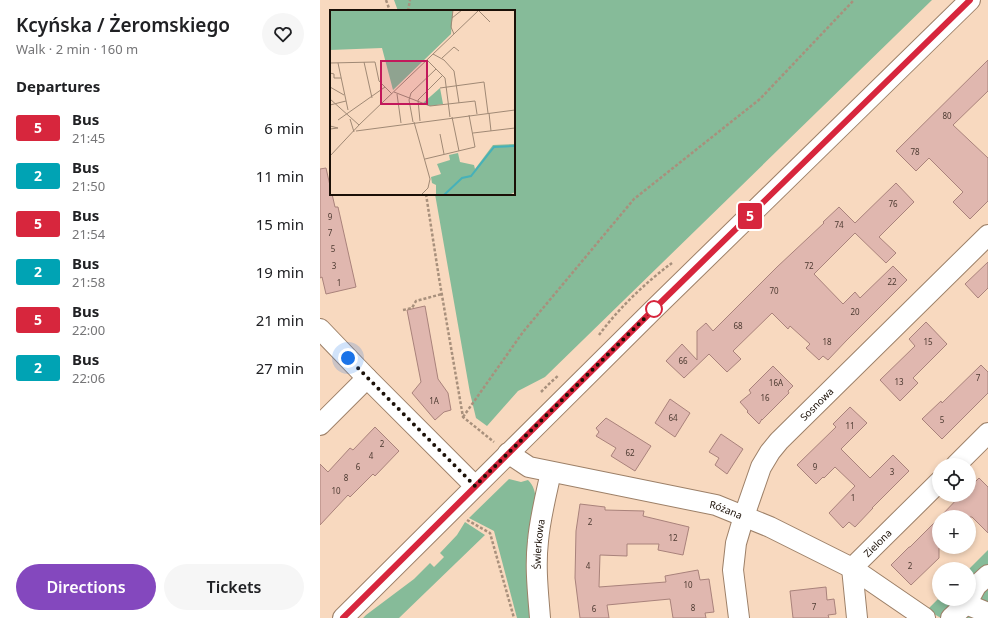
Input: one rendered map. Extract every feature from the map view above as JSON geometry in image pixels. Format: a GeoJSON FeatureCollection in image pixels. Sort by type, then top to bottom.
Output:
{"type":"FeatureCollection","features":[{"type":"Feature","properties":{"kind":"street"},"geometry":{"type":"LineString","coordinates":[[343,618],[508,453],[970,0]]}},
{"type":"Feature","properties":{"kind":"street","name":"Sosnowa"},"geometry":{"type":"LineString","coordinates":[[739,618],[733,570],[736,543],[761,467],[770,452],[779,441],[988,235]]}},
{"type":"Feature","properties":{"kind":"street"},"geometry":{"type":"LineString","coordinates":[[320,329],[364,367],[475,486]]}},
{"type":"Feature","properties":{"kind":"street"},"geometry":{"type":"LineString","coordinates":[[320,425],[364,367]]}},
{"type":"Feature","properties":{"kind":"street"},"geometry":{"type":"LineString","coordinates":[[963,458],[988,433]]}},
{"type":"Feature","properties":{"kind":"street","name":"Różana"},"geometry":{"type":"LineString","coordinates":[[508,453],[529,467],[716,505],[744,516],[770,527],[852,568],[925,618]]}},
{"type":"Feature","properties":{"kind":"street","name":"Świerkowa"},"geometry":{"type":"LineString","coordinates":[[540,618],[537,582],[538,541],[551,472]]}},
{"type":"Feature","properties":{"kind":"street","name":"Zielona"},"geometry":{"type":"LineString","coordinates":[[852,568],[932,489]]}},
{"type":"Feature","properties":{"kind":"street"},"geometry":{"type":"LineString","coordinates":[[852,568],[857,618]]}},
{"type":"Feature","properties":{"kind":"street"},"geometry":{"type":"LineString","coordinates":[[976,586],[988,575]]}},
{"type":"Feature","properties":{"kind":"street"},"geometry":{"type":"LineString","coordinates":[[952,618],[963,606]]}},
{"type":"Feature","properties":{"kind":"street"},"geometry":{"type":"LineString","coordinates":[[976,606],[988,613]]}},
{"type":"Feature","properties":{"kind":"path"},"geometry":{"type":"LineString","coordinates":[[386,0],[390,10]]}},
{"type":"Feature","properties":{"kind":"path"},"geometry":{"type":"LineString","coordinates":[[408,10],[410,0]]}},
{"type":"Feature","properties":{"kind":"path"},"geometry":{"type":"LineString","coordinates":[[464,417],[523,332],[634,199],[760,99],[854,0]]}},
{"type":"Feature","properties":{"kind":"path"},"geometry":{"type":"LineString","coordinates":[[426,195],[464,417],[508,453]]}},
{"type":"Feature","properties":{"kind":"path"},"geometry":{"type":"LineString","coordinates":[[403,310],[412,308],[416,301],[442,294]]}},
{"type":"Feature","properties":{"kind":"path"},"geometry":{"type":"LineString","coordinates":[[464,519],[490,533],[514,618]]}},
{"type":"Feature","properties":{"kind":"green space"},"geometry":{"type":"Polygon","coordinates":[[[394,0],[932,0],[545,377],[518,391],[487,426],[476,418],[470,393],[435,195],[515,195],[515,10],[398,10],[394,0]]]}},
{"type":"Feature","properties":{"kind":"green space"},"geometry":{"type":"Polygon","coordinates":[[[509,479],[521,482],[528,480],[533,487],[536,497],[531,618],[517,618],[494,531],[469,518],[509,479]]]}},
{"type":"Feature","properties":{"kind":"green space"},"geometry":{"type":"Polygon","coordinates":[[[465,522],[485,535],[399,618],[363,618],[414,579],[430,563],[434,567],[444,557],[440,553],[457,535],[465,522]]]}},
{"type":"Feature","properties":{"kind":"green space"},"geometry":{"type":"Polygon","coordinates":[[[988,550],[988,618],[941,618],[927,610],[932,605],[976,606],[976,562],[988,550]]]}},
{"type":"Feature","properties":{"kind":"building"},"geometry":{"type":"Polygon","coordinates":[[[988,60],[988,91],[953,125],[988,158],[988,201],[970,219],[953,202],[963,192],[929,158],[916,171],[896,151],[988,60]]]}},
{"type":"Feature","properties":{"kind":"building"},"geometry":{"type":"Polygon","coordinates":[[[326,168],[330,186],[330,195],[332,195],[335,207],[338,207],[356,287],[326,294],[322,277],[320,278],[320,169],[326,168]]]}},
{"type":"Feature","properties":{"kind":"building"},"geometry":{"type":"Polygon","coordinates":[[[896,183],[914,202],[879,237],[896,253],[886,263],[855,233],[814,274],[843,304],[855,292],[860,298],[893,266],[907,280],[828,360],[823,356],[819,360],[806,348],[810,344],[790,326],[788,329],[772,313],[733,351],[741,359],[727,372],[709,354],[684,378],[666,361],[682,344],[697,360],[697,331],[706,323],[713,331],[839,207],[855,223],[896,183]]]}},
{"type":"Feature","properties":{"kind":"building"},"geometry":{"type":"Polygon","coordinates":[[[988,262],[988,288],[978,298],[965,284],[988,262]]]}},
{"type":"Feature","properties":{"kind":"building"},"geometry":{"type":"Polygon","coordinates":[[[425,306],[438,379],[448,393],[451,410],[444,412],[435,420],[412,393],[421,382],[407,310],[425,306]]]}},
{"type":"Feature","properties":{"kind":"building"},"geometry":{"type":"Polygon","coordinates":[[[926,322],[947,344],[913,378],[918,383],[900,401],[880,380],[915,346],[909,339],[926,322]]]}},
{"type":"Feature","properties":{"kind":"building"},"geometry":{"type":"Polygon","coordinates":[[[981,365],[988,372],[988,393],[942,439],[922,419],[941,401],[942,403],[981,365]]]}},
{"type":"Feature","properties":{"kind":"building"},"geometry":{"type":"Polygon","coordinates":[[[773,366],[793,386],[788,391],[789,393],[762,419],[759,424],[747,412],[748,411],[740,402],[751,393],[749,390],[773,366]]]}},
{"type":"Feature","properties":{"kind":"building"},"geometry":{"type":"Polygon","coordinates":[[[670,399],[690,413],[675,437],[655,423],[670,399]]]}},
{"type":"Feature","properties":{"kind":"building"},"geometry":{"type":"Polygon","coordinates":[[[850,407],[867,423],[841,449],[870,478],[893,455],[909,471],[855,527],[849,522],[843,528],[829,513],[855,486],[835,467],[816,484],[797,465],[836,427],[833,424],[850,407]]]}},
{"type":"Feature","properties":{"kind":"building"},"geometry":{"type":"Polygon","coordinates":[[[606,418],[651,446],[635,471],[611,456],[616,448],[596,436],[599,432],[596,428],[606,418]]]}},
{"type":"Feature","properties":{"kind":"building"},"geometry":{"type":"Polygon","coordinates":[[[375,427],[399,451],[375,476],[373,474],[350,497],[348,495],[320,525],[320,464],[328,472],[350,448],[353,450],[375,427]]]}},
{"type":"Feature","properties":{"kind":"building"},"geometry":{"type":"Polygon","coordinates":[[[721,434],[743,449],[727,474],[715,465],[719,458],[709,452],[721,434]]]}},
{"type":"Feature","properties":{"kind":"building"},"geometry":{"type":"Polygon","coordinates":[[[979,478],[988,487],[988,533],[976,521],[976,510],[947,510],[954,502],[976,502],[976,481],[979,478]]]}},
{"type":"Feature","properties":{"kind":"building"},"geometry":{"type":"Polygon","coordinates":[[[580,504],[605,507],[605,510],[644,511],[643,516],[689,527],[683,555],[658,550],[659,544],[627,544],[627,556],[600,555],[599,587],[666,582],[665,576],[698,570],[700,580],[709,579],[714,612],[705,613],[706,618],[673,618],[670,599],[607,605],[609,618],[580,618],[575,578],[576,531],[580,504]]]}},
{"type":"Feature","properties":{"kind":"building"},"geometry":{"type":"Polygon","coordinates":[[[932,525],[932,554],[939,554],[939,558],[935,562],[932,562],[932,565],[911,585],[891,565],[932,525]]]}},
{"type":"Feature","properties":{"kind":"building"},"geometry":{"type":"Polygon","coordinates":[[[826,587],[827,600],[834,599],[836,614],[828,615],[829,618],[793,618],[790,591],[826,587]]]}},
{"type":"Feature","properties":{"kind":"bus line","name":"5"},"geometry":{"type":"LineString","coordinates":[[343,618],[654,309],[970,0]]}},
{"type":"Feature","properties":{"kind":"route"},"geometry":{"type":"LineString","coordinates":[[348,358],[475,486],[654,309]]}}]}
